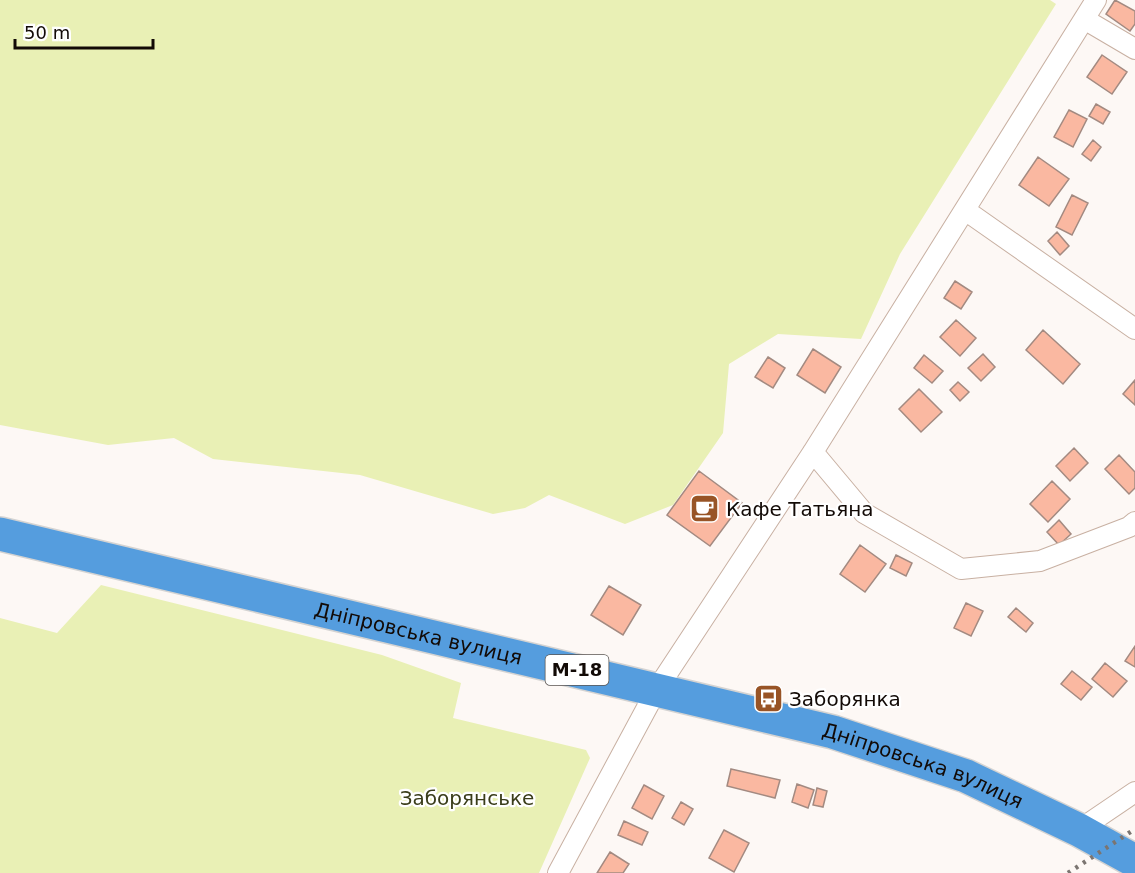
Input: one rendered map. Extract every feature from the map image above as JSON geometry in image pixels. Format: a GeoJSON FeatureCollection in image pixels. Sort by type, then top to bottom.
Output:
{"type":"FeatureCollection","features":[{"type":"Feature","properties":{"kind":"highway","name":"Дніпровська вулиця"},"geometry":{"type":"LineString","coordinates":[[0,534],[833,732],[966,776],[1079,830],[1135,861]]}},
{"type":"Feature","properties":{"kind":"street"},"geometry":{"type":"LineString","coordinates":[[558,873],[657,689],[813,452],[1095,0]]}},
{"type":"Feature","properties":{"kind":"street"},"geometry":{"type":"LineString","coordinates":[[1084,20],[1135,49]]}},
{"type":"Feature","properties":{"kind":"street"},"geometry":{"type":"LineString","coordinates":[[965,210],[1135,329]]}},
{"type":"Feature","properties":{"kind":"street"},"geometry":{"type":"LineString","coordinates":[[813,452],[864,513],[962,569],[1040,561],[1129,527],[1135,522]]}},
{"type":"Feature","properties":{"kind":"street"},"geometry":{"type":"LineString","coordinates":[[1079,830],[1135,792]]}},
{"type":"Feature","properties":{"kind":"green space"},"geometry":{"type":"Polygon","coordinates":[[[0,0],[1050,0],[1056,4],[900,254],[861,339],[778,334],[729,364],[723,433],[673,505],[625,524],[549,495],[525,508],[493,514],[360,475],[213,459],[174,438],[108,445],[0,425],[0,0]]]}},
{"type":"Feature","properties":{"kind":"green space","name":"Заборянське"},"geometry":{"type":"Polygon","coordinates":[[[101,585],[382,655],[461,683],[453,718],[586,750],[590,758],[539,873],[0,873],[0,618],[57,633],[101,585]]]}},
{"type":"Feature","properties":{"kind":"building"},"geometry":{"type":"Polygon","coordinates":[[[1115,0],[1135,11],[1135,24],[1130,31],[1106,14],[1115,0]]]}},
{"type":"Feature","properties":{"kind":"building"},"geometry":{"type":"Polygon","coordinates":[[[1102,55],[1127,72],[1112,94],[1087,77],[1102,55]]]}},
{"type":"Feature","properties":{"kind":"building"},"geometry":{"type":"Polygon","coordinates":[[[1096,104],[1110,112],[1103,124],[1089,116],[1096,104]]]}},
{"type":"Feature","properties":{"kind":"building"},"geometry":{"type":"Polygon","coordinates":[[[1069,110],[1087,119],[1073,147],[1054,137],[1069,110]]]}},
{"type":"Feature","properties":{"kind":"building"},"geometry":{"type":"Polygon","coordinates":[[[1093,140],[1101,147],[1091,161],[1082,154],[1093,140]]]}},
{"type":"Feature","properties":{"kind":"building"},"geometry":{"type":"Polygon","coordinates":[[[1038,157],[1069,179],[1049,206],[1019,185],[1038,157]]]}},
{"type":"Feature","properties":{"kind":"building"},"geometry":{"type":"Polygon","coordinates":[[[1072,195],[1088,203],[1072,235],[1056,227],[1072,195]]]}},
{"type":"Feature","properties":{"kind":"building"},"geometry":{"type":"Polygon","coordinates":[[[1057,232],[1069,246],[1060,255],[1048,241],[1057,232]]]}},
{"type":"Feature","properties":{"kind":"building"},"geometry":{"type":"Polygon","coordinates":[[[955,281],[972,292],[961,309],[944,298],[955,281]]]}},
{"type":"Feature","properties":{"kind":"building"},"geometry":{"type":"Polygon","coordinates":[[[956,320],[976,338],[960,356],[940,337],[956,320]]]}},
{"type":"Feature","properties":{"kind":"building"},"geometry":{"type":"Polygon","coordinates":[[[1043,330],[1080,364],[1063,384],[1026,350],[1043,330]]]}},
{"type":"Feature","properties":{"kind":"building"},"geometry":{"type":"Polygon","coordinates":[[[813,349],[841,367],[825,393],[797,375],[813,349]]]}},
{"type":"Feature","properties":{"kind":"building"},"geometry":{"type":"Polygon","coordinates":[[[983,354],[995,367],[981,381],[968,368],[983,354]]]}},
{"type":"Feature","properties":{"kind":"building"},"geometry":{"type":"Polygon","coordinates":[[[924,355],[943,371],[932,383],[914,368],[924,355]]]}},
{"type":"Feature","properties":{"kind":"building"},"geometry":{"type":"Polygon","coordinates":[[[768,357],[785,368],[773,388],[755,377],[768,357]]]}},
{"type":"Feature","properties":{"kind":"building"},"geometry":{"type":"Polygon","coordinates":[[[1135,380],[1135,405],[1123,394],[1135,380]]]}},
{"type":"Feature","properties":{"kind":"building"},"geometry":{"type":"Polygon","coordinates":[[[958,382],[969,392],[960,401],[950,390],[958,382]]]}},
{"type":"Feature","properties":{"kind":"building"},"geometry":{"type":"Polygon","coordinates":[[[919,389],[942,412],[921,432],[899,409],[919,389]]]}},
{"type":"Feature","properties":{"kind":"building"},"geometry":{"type":"Polygon","coordinates":[[[1074,448],[1088,463],[1070,481],[1056,466],[1074,448]]]}},
{"type":"Feature","properties":{"kind":"building"},"geometry":{"type":"Polygon","coordinates":[[[1119,455],[1135,472],[1135,488],[1129,494],[1105,469],[1119,455]]]}},
{"type":"Feature","properties":{"kind":"building","name":"Кафе Татьяна"},"geometry":{"type":"Polygon","coordinates":[[[699,471],[742,503],[710,546],[667,515],[699,471]]]}},
{"type":"Feature","properties":{"kind":"building"},"geometry":{"type":"Polygon","coordinates":[[[1052,481],[1070,499],[1048,522],[1030,504],[1052,481]]]}},
{"type":"Feature","properties":{"kind":"building"},"geometry":{"type":"Polygon","coordinates":[[[1059,520],[1071,534],[1059,545],[1047,532],[1059,520]]]}},
{"type":"Feature","properties":{"kind":"building"},"geometry":{"type":"Polygon","coordinates":[[[860,545],[886,564],[865,592],[840,574],[860,545]]]}},
{"type":"Feature","properties":{"kind":"building"},"geometry":{"type":"Polygon","coordinates":[[[896,555],[912,563],[906,576],[890,568],[896,555]]]}},
{"type":"Feature","properties":{"kind":"building"},"geometry":{"type":"Polygon","coordinates":[[[609,586],[641,605],[623,635],[591,615],[609,586]]]}},
{"type":"Feature","properties":{"kind":"building"},"geometry":{"type":"Polygon","coordinates":[[[966,603],[983,611],[971,636],[954,628],[966,603]]]}},
{"type":"Feature","properties":{"kind":"building"},"geometry":{"type":"Polygon","coordinates":[[[1016,608],[1033,623],[1026,632],[1008,617],[1016,608]]]}},
{"type":"Feature","properties":{"kind":"building"},"geometry":{"type":"Polygon","coordinates":[[[1135,646],[1135,667],[1125,661],[1135,646]]]}},
{"type":"Feature","properties":{"kind":"building"},"geometry":{"type":"Polygon","coordinates":[[[1105,663],[1127,681],[1113,697],[1092,679],[1105,663]]]}},
{"type":"Feature","properties":{"kind":"building"},"geometry":{"type":"Polygon","coordinates":[[[1072,671],[1092,687],[1081,700],[1061,684],[1072,671]]]}},
{"type":"Feature","properties":{"kind":"building"},"geometry":{"type":"Polygon","coordinates":[[[731,769],[780,780],[775,798],[727,786],[731,769]]]}},
{"type":"Feature","properties":{"kind":"building"},"geometry":{"type":"Polygon","coordinates":[[[797,784],[814,790],[808,808],[792,802],[797,784]]]}},
{"type":"Feature","properties":{"kind":"building"},"geometry":{"type":"Polygon","coordinates":[[[644,785],[664,796],[652,819],[632,808],[644,785]]]}},
{"type":"Feature","properties":{"kind":"building"},"geometry":{"type":"Polygon","coordinates":[[[817,788],[827,791],[823,807],[813,805],[817,788]]]}},
{"type":"Feature","properties":{"kind":"building"},"geometry":{"type":"Polygon","coordinates":[[[681,802],[693,809],[684,825],[672,818],[681,802]]]}},
{"type":"Feature","properties":{"kind":"building"},"geometry":{"type":"Polygon","coordinates":[[[624,821],[648,832],[642,845],[618,835],[624,821]]]}},
{"type":"Feature","properties":{"kind":"building"},"geometry":{"type":"Polygon","coordinates":[[[724,830],[749,843],[734,872],[709,858],[724,830]]]}},
{"type":"Feature","properties":{"kind":"building"},"geometry":{"type":"Polygon","coordinates":[[[610,852],[629,864],[623,873],[597,873],[610,852]]]}},
{"type":"Feature","properties":{"kind":"railway"},"geometry":{"type":"LineString","coordinates":[[1068,873],[1135,829]]}},
{"type":"Feature","properties":{"kind":"place","name":"Кафе Татьяна"},"geometry":{"type":"Point","coordinates":[705,509]}},
{"type":"Feature","properties":{"kind":"place","name":"Заборянка"},"geometry":{"type":"Point","coordinates":[768,699]}}]}
